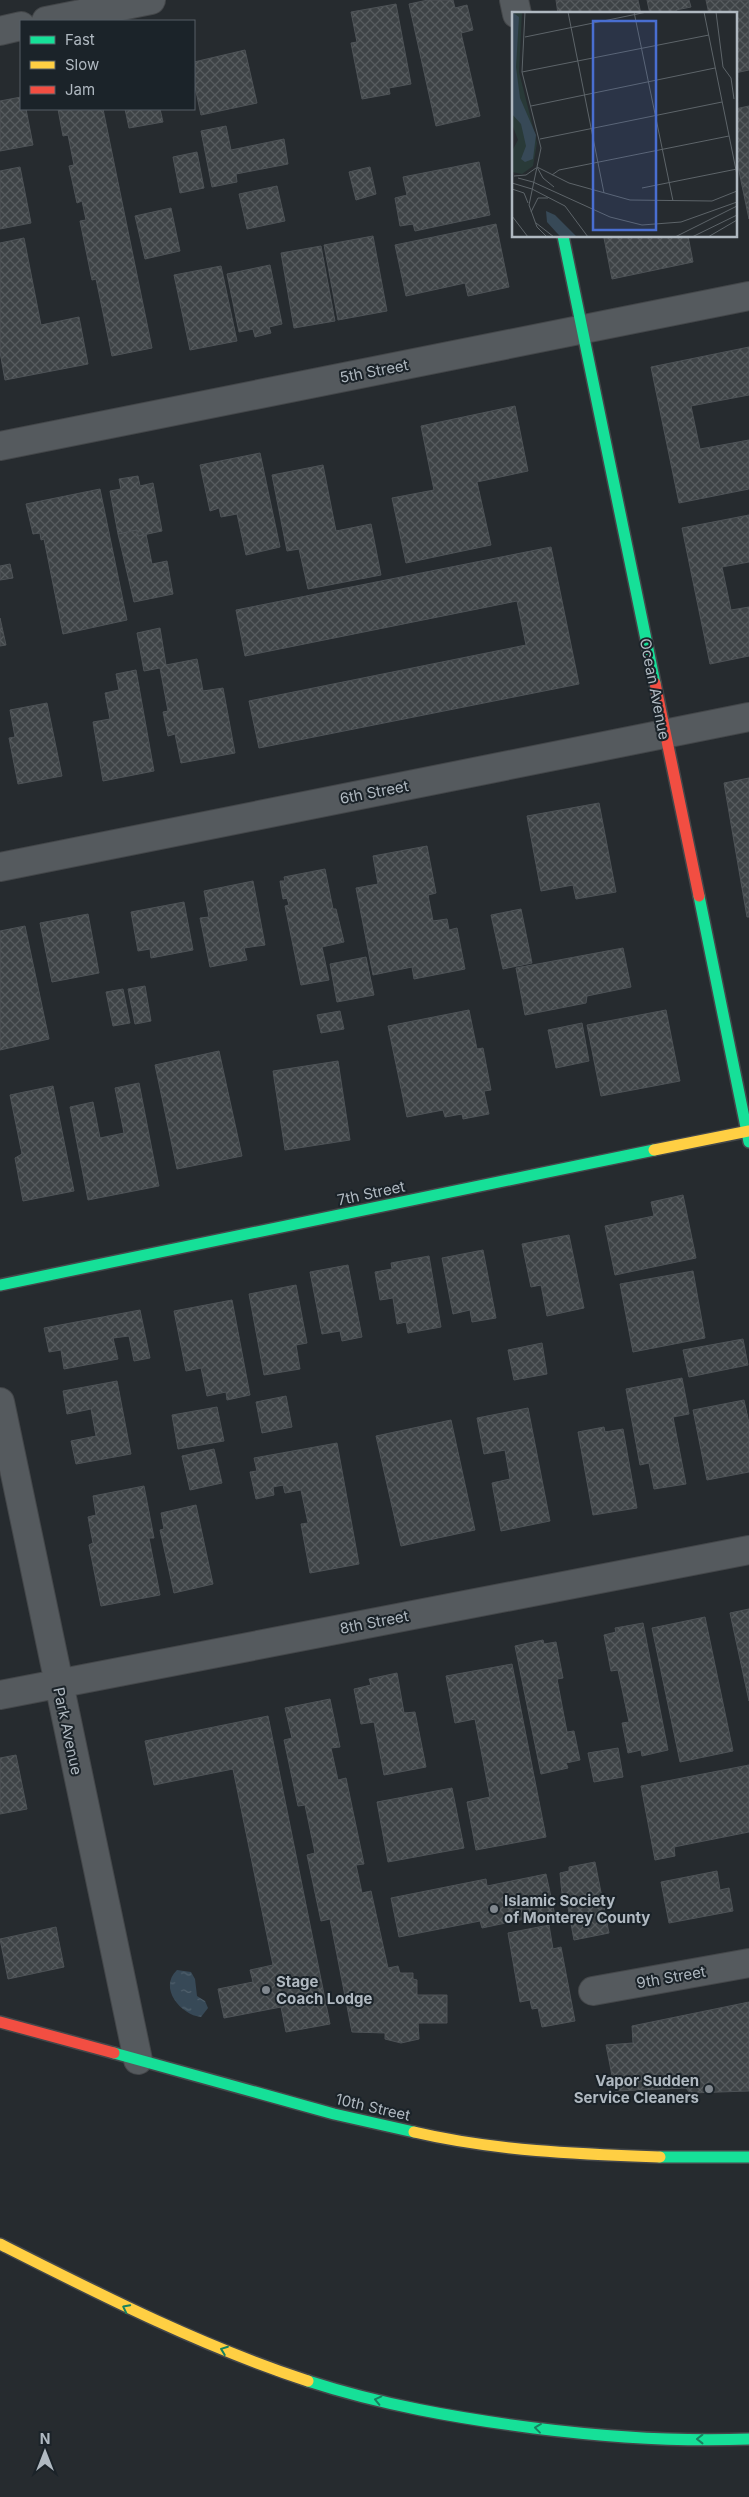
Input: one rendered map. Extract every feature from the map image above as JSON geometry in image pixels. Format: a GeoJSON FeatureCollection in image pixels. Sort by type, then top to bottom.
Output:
{"type":"FeatureCollection","features":[{"type":"Feature","properties":{"kind":"main road","name":"Ocean Avenue"},"geometry":{"type":"LineString","coordinates":[[563,238],[748,1135]]}},
{"type":"Feature","properties":{"kind":"main road","name":"7th Street"},"geometry":{"type":"LineString","coordinates":[[0,1286],[748,1135]]}},
{"type":"Feature","properties":{"kind":"main road","name":"10th Street"},"geometry":{"type":"LineString","coordinates":[[0,2022],[334,2114],[443,2139],[559,2152],[694,2158],[749,2157]]}},
{"type":"Feature","properties":{"kind":"main road"},"geometry":{"type":"LineString","coordinates":[[0,2244],[133,2311],[205,2343],[279,2371],[355,2395],[431,2412],[588,2434],[666,2439],[749,2439]]}},
{"type":"Feature","properties":{"kind":"street"},"geometry":{"type":"LineString","coordinates":[[51,20],[151,0]]}},
{"type":"Feature","properties":{"kind":"street"},"geometry":{"type":"LineString","coordinates":[[0,31],[20,26]]}},
{"type":"Feature","properties":{"kind":"street","name":"5th Street"},"geometry":{"type":"LineString","coordinates":[[0,446],[749,296]]}},
{"type":"Feature","properties":{"kind":"street","name":"6th Street"},"geometry":{"type":"LineString","coordinates":[[0,867],[749,717]]}},
{"type":"Feature","properties":{"kind":"street","name":"Park Avenue"},"geometry":{"type":"LineString","coordinates":[[0,1402],[138,2060]]}},
{"type":"Feature","properties":{"kind":"street","name":"8th Street"},"geometry":{"type":"LineString","coordinates":[[0,1695],[749,1550]]}},
{"type":"Feature","properties":{"kind":"street","name":"9th Street"},"geometry":{"type":"LineString","coordinates":[[592,1991],[749,1962]]}},
{"type":"Feature","properties":{"kind":"water"},"geometry":{"type":"Polygon","coordinates":[[[177,1970],[191,1972],[195,1979],[197,1996],[205,2001],[208,2008],[201,2017],[186,2011],[174,2000],[170,1985],[172,1977],[177,1970]]]}},
{"type":"Feature","properties":{"kind":"building"},"geometry":{"type":"Polygon","coordinates":[[[428,0],[453,0],[455,8],[467,5],[473,30],[461,33],[480,116],[436,126],[409,4],[428,0]]]}},
{"type":"Feature","properties":{"kind":"building"},"geometry":{"type":"Polygon","coordinates":[[[556,0],[638,0],[641,12],[558,12],[556,0]]]}},
{"type":"Feature","properties":{"kind":"building"},"geometry":{"type":"Polygon","coordinates":[[[647,0],[689,0],[691,7],[676,10],[676,12],[650,12],[647,0]]]}},
{"type":"Feature","properties":{"kind":"building"},"geometry":{"type":"Polygon","coordinates":[[[706,0],[749,0],[749,70],[736,73],[736,12],[709,12],[706,0]]]}},
{"type":"Feature","properties":{"kind":"building"},"geometry":{"type":"Polygon","coordinates":[[[396,4],[411,84],[389,88],[390,94],[362,99],[351,43],[357,42],[351,12],[396,4]]]}},
{"type":"Feature","properties":{"kind":"building"},"geometry":{"type":"Polygon","coordinates":[[[245,50],[257,103],[201,115],[195,87],[195,62],[245,50]]]}},
{"type":"Feature","properties":{"kind":"building"},"geometry":{"type":"Polygon","coordinates":[[[20,97],[20,110],[26,110],[33,145],[0,151],[0,101],[20,97]]]}},
{"type":"Feature","properties":{"kind":"building"},"geometry":{"type":"Polygon","coordinates":[[[749,106],[749,219],[736,157],[736,109],[749,106]]]}},
{"type":"Feature","properties":{"kind":"building"},"geometry":{"type":"Polygon","coordinates":[[[58,110],[103,110],[152,348],[112,356],[96,279],[92,280],[80,221],[86,220],[82,201],[77,203],[69,166],[74,165],[68,135],[63,136],[58,110]]]}},
{"type":"Feature","properties":{"kind":"building"},"geometry":{"type":"Polygon","coordinates":[[[125,110],[160,110],[163,122],[129,128],[125,110]]]}},
{"type":"Feature","properties":{"kind":"building"},"geometry":{"type":"Polygon","coordinates":[[[226,126],[231,150],[284,139],[288,164],[236,174],[237,182],[212,187],[201,131],[226,126]]]}},
{"type":"Feature","properties":{"kind":"building"},"geometry":{"type":"Polygon","coordinates":[[[197,152],[204,188],[180,193],[173,157],[197,152]]]}},
{"type":"Feature","properties":{"kind":"building"},"geometry":{"type":"Polygon","coordinates":[[[479,162],[490,215],[415,231],[413,224],[400,226],[395,198],[407,195],[403,177],[479,162]]]}},
{"type":"Feature","properties":{"kind":"building"},"geometry":{"type":"Polygon","coordinates":[[[20,167],[31,223],[0,229],[0,171],[20,167]]]}},
{"type":"Feature","properties":{"kind":"building"},"geometry":{"type":"Polygon","coordinates":[[[370,167],[376,194],[356,200],[349,172],[370,167]]]}},
{"type":"Feature","properties":{"kind":"building"},"geometry":{"type":"Polygon","coordinates":[[[277,186],[285,221],[247,229],[239,194],[277,186]]]}},
{"type":"Feature","properties":{"kind":"building"},"geometry":{"type":"Polygon","coordinates":[[[171,208],[180,251],[145,259],[135,216],[171,208]]]}},
{"type":"Feature","properties":{"kind":"building"},"geometry":{"type":"Polygon","coordinates":[[[496,224],[509,287],[468,296],[465,283],[406,296],[395,245],[496,224]]]}},
{"type":"Feature","properties":{"kind":"building"},"geometry":{"type":"Polygon","coordinates":[[[373,236],[387,311],[338,320],[324,245],[373,236]]]}},
{"type":"Feature","properties":{"kind":"building"},"geometry":{"type":"Polygon","coordinates":[[[24,238],[41,325],[79,317],[88,364],[5,380],[0,352],[0,243],[24,238]]]}},
{"type":"Feature","properties":{"kind":"building"},"geometry":{"type":"Polygon","coordinates":[[[604,238],[688,238],[693,262],[612,279],[604,238]]]}},
{"type":"Feature","properties":{"kind":"building"},"geometry":{"type":"Polygon","coordinates":[[[321,246],[335,321],[294,328],[281,253],[321,246]]]}},
{"type":"Feature","properties":{"kind":"building"},"geometry":{"type":"Polygon","coordinates":[[[270,265],[282,324],[269,327],[271,333],[255,337],[253,329],[239,332],[227,274],[270,265]]]}},
{"type":"Feature","properties":{"kind":"building"},"geometry":{"type":"Polygon","coordinates":[[[221,266],[237,341],[190,350],[174,275],[221,266]]]}},
{"type":"Feature","properties":{"kind":"building"},"geometry":{"type":"Polygon","coordinates":[[[749,347],[749,395],[691,406],[700,449],[749,440],[749,489],[679,503],[651,367],[749,347]]]}},
{"type":"Feature","properties":{"kind":"building"},"geometry":{"type":"Polygon","coordinates":[[[515,406],[528,471],[477,482],[491,545],[406,563],[392,498],[434,490],[421,426],[515,406]]]}},
{"type":"Feature","properties":{"kind":"building"},"geometry":{"type":"Polygon","coordinates":[[[260,453],[280,547],[246,555],[237,514],[221,517],[219,508],[210,511],[200,465],[260,453]]]}},
{"type":"Feature","properties":{"kind":"building"},"geometry":{"type":"Polygon","coordinates":[[[323,465],[336,531],[371,524],[381,575],[308,589],[299,549],[287,551],[272,475],[323,465]]]}},
{"type":"Feature","properties":{"kind":"building"},"geometry":{"type":"Polygon","coordinates":[[[138,476],[140,486],[153,483],[162,531],[138,536],[137,530],[118,534],[110,491],[121,489],[119,479],[138,476]]]}},
{"type":"Feature","properties":{"kind":"building"},"geometry":{"type":"Polygon","coordinates":[[[100,489],[127,620],[63,634],[44,539],[41,540],[40,533],[33,534],[26,504],[100,489]]]}},
{"type":"Feature","properties":{"kind":"building"},"geometry":{"type":"Polygon","coordinates":[[[749,515],[749,562],[722,567],[731,610],[749,607],[749,656],[710,664],[682,528],[749,515]]]}},
{"type":"Feature","properties":{"kind":"building"},"geometry":{"type":"Polygon","coordinates":[[[137,530],[138,536],[146,534],[152,564],[167,561],[173,594],[134,602],[118,534],[137,530]]]}},
{"type":"Feature","properties":{"kind":"building"},"geometry":{"type":"Polygon","coordinates":[[[551,547],[579,684],[259,748],[249,701],[526,645],[517,601],[245,656],[236,610],[551,547]]]}},
{"type":"Feature","properties":{"kind":"building"},"geometry":{"type":"Polygon","coordinates":[[[10,564],[13,578],[0,580],[0,566],[10,564]]]}},
{"type":"Feature","properties":{"kind":"building"},"geometry":{"type":"Polygon","coordinates":[[[0,618],[6,645],[0,646],[0,618]]]}},
{"type":"Feature","properties":{"kind":"building"},"geometry":{"type":"Polygon","coordinates":[[[160,628],[166,665],[197,659],[203,691],[223,688],[235,753],[181,763],[175,734],[168,736],[163,712],[168,711],[160,668],[144,671],[137,633],[160,628]]]}},
{"type":"Feature","properties":{"kind":"building"},"geometry":{"type":"Polygon","coordinates":[[[136,670],[154,771],[103,781],[93,722],[110,719],[105,693],[119,690],[116,674],[136,670]]]}},
{"type":"Feature","properties":{"kind":"building"},"geometry":{"type":"Polygon","coordinates":[[[47,703],[62,776],[18,784],[9,738],[15,737],[10,710],[47,703]]]}},
{"type":"Feature","properties":{"kind":"building"},"geometry":{"type":"Polygon","coordinates":[[[749,778],[749,917],[747,917],[724,783],[749,778]]]}},
{"type":"Feature","properties":{"kind":"building"},"geometry":{"type":"Polygon","coordinates":[[[599,803],[616,892],[576,899],[573,885],[541,891],[527,816],[599,803]]]}},
{"type":"Feature","properties":{"kind":"building"},"geometry":{"type":"Polygon","coordinates":[[[427,846],[436,893],[428,895],[433,921],[447,919],[449,930],[457,928],[465,969],[414,979],[412,967],[373,975],[356,888],[378,884],[373,856],[427,846]]]}},
{"type":"Feature","properties":{"kind":"building"},"geometry":{"type":"Polygon","coordinates":[[[325,869],[333,909],[336,909],[344,942],[322,947],[329,980],[301,985],[285,906],[289,905],[287,898],[283,899],[280,881],[285,881],[284,877],[325,869]]]}},
{"type":"Feature","properties":{"kind":"building"},"geometry":{"type":"Polygon","coordinates":[[[253,881],[265,945],[244,948],[247,960],[210,967],[200,918],[209,917],[204,891],[253,881]]]}},
{"type":"Feature","properties":{"kind":"building"},"geometry":{"type":"Polygon","coordinates":[[[184,902],[193,950],[151,958],[150,949],[138,951],[131,912],[184,902]]]}},
{"type":"Feature","properties":{"kind":"building"},"geometry":{"type":"Polygon","coordinates":[[[521,909],[532,963],[503,969],[491,915],[521,909]]]}},
{"type":"Feature","properties":{"kind":"building"},"geometry":{"type":"Polygon","coordinates":[[[88,914],[99,973],[52,982],[40,923],[88,914]]]}},
{"type":"Feature","properties":{"kind":"building"},"geometry":{"type":"Polygon","coordinates":[[[25,926],[49,1039],[0,1050],[0,931],[25,926]]]}},
{"type":"Feature","properties":{"kind":"building"},"geometry":{"type":"Polygon","coordinates":[[[623,948],[631,987],[587,996],[586,1003],[525,1015],[516,968],[623,948]]]}},
{"type":"Feature","properties":{"kind":"building"},"geometry":{"type":"Polygon","coordinates":[[[366,957],[374,995],[337,1002],[330,964],[366,957]]]}},
{"type":"Feature","properties":{"kind":"building"},"geometry":{"type":"Polygon","coordinates":[[[145,986],[151,1021],[135,1024],[128,989],[145,986]]]}},
{"type":"Feature","properties":{"kind":"building"},"geometry":{"type":"Polygon","coordinates":[[[123,989],[130,1023],[113,1026],[106,992],[123,989]]]}},
{"type":"Feature","properties":{"kind":"building"},"geometry":{"type":"Polygon","coordinates":[[[469,1010],[477,1049],[483,1048],[491,1090],[484,1091],[489,1114],[463,1119],[462,1114],[445,1117],[443,1110],[407,1117],[388,1026],[469,1010]]]}},
{"type":"Feature","properties":{"kind":"building"},"geometry":{"type":"Polygon","coordinates":[[[666,1010],[680,1081],[601,1096],[587,1025],[666,1010]]]}},
{"type":"Feature","properties":{"kind":"building"},"geometry":{"type":"Polygon","coordinates":[[[340,1011],[344,1029],[321,1033],[317,1015],[340,1011]]]}},
{"type":"Feature","properties":{"kind":"building"},"geometry":{"type":"Polygon","coordinates":[[[582,1023],[589,1061],[556,1068],[548,1030],[582,1023]]]}},
{"type":"Feature","properties":{"kind":"building"},"geometry":{"type":"Polygon","coordinates":[[[219,1051],[242,1156],[177,1169],[155,1065],[219,1051]]]}},
{"type":"Feature","properties":{"kind":"building"},"geometry":{"type":"Polygon","coordinates":[[[338,1061],[350,1140],[285,1150],[273,1071],[338,1061]]]}},
{"type":"Feature","properties":{"kind":"building"},"geometry":{"type":"Polygon","coordinates":[[[139,1083],[159,1186],[88,1200],[70,1107],[93,1102],[100,1138],[124,1133],[115,1088],[139,1083]]]}},
{"type":"Feature","properties":{"kind":"building"},"geometry":{"type":"Polygon","coordinates":[[[53,1086],[74,1191],[23,1201],[15,1158],[22,1154],[10,1095],[53,1086]]]}},
{"type":"Feature","properties":{"kind":"building"},"geometry":{"type":"Polygon","coordinates":[[[683,1195],[696,1258],[615,1275],[605,1226],[654,1216],[651,1202],[683,1195]]]}},
{"type":"Feature","properties":{"kind":"building"},"geometry":{"type":"Polygon","coordinates":[[[569,1235],[584,1308],[547,1316],[541,1285],[531,1287],[522,1244],[569,1235]]]}},
{"type":"Feature","properties":{"kind":"building"},"geometry":{"type":"Polygon","coordinates":[[[483,1250],[496,1318],[472,1322],[470,1310],[453,1314],[442,1258],[483,1250]]]}},
{"type":"Feature","properties":{"kind":"building"},"geometry":{"type":"Polygon","coordinates":[[[429,1256],[441,1327],[408,1333],[406,1322],[397,1324],[393,1298],[380,1300],[375,1272],[392,1269],[391,1263],[429,1256]]]}},
{"type":"Feature","properties":{"kind":"building"},"geometry":{"type":"Polygon","coordinates":[[[348,1265],[362,1337],[342,1341],[340,1331],[322,1334],[310,1272],[348,1265]]]}},
{"type":"Feature","properties":{"kind":"building"},"geometry":{"type":"Polygon","coordinates":[[[693,1271],[705,1338],[633,1352],[620,1284],[693,1271]]]}},
{"type":"Feature","properties":{"kind":"building"},"geometry":{"type":"Polygon","coordinates":[[[296,1285],[307,1343],[296,1345],[300,1369],[264,1375],[249,1294],[296,1285]]]}},
{"type":"Feature","properties":{"kind":"building"},"geometry":{"type":"Polygon","coordinates":[[[232,1300],[250,1395],[227,1400],[226,1392],[207,1396],[201,1368],[186,1371],[174,1311],[232,1300]]]}},
{"type":"Feature","properties":{"kind":"building"},"geometry":{"type":"Polygon","coordinates":[[[140,1310],[150,1358],[134,1361],[129,1336],[113,1338],[118,1359],[64,1369],[61,1350],[49,1352],[44,1328],[140,1310]]]}},
{"type":"Feature","properties":{"kind":"building"},"geometry":{"type":"Polygon","coordinates":[[[743,1339],[748,1365],[689,1377],[683,1350],[743,1339]]]}},
{"type":"Feature","properties":{"kind":"building"},"geometry":{"type":"Polygon","coordinates":[[[542,1343],[547,1374],[514,1380],[508,1350],[542,1343]]]}},
{"type":"Feature","properties":{"kind":"building"},"geometry":{"type":"Polygon","coordinates":[[[682,1378],[689,1414],[673,1417],[686,1484],[654,1489],[649,1463],[640,1465],[626,1389],[682,1378]]]}},
{"type":"Feature","properties":{"kind":"building"},"geometry":{"type":"Polygon","coordinates":[[[117,1381],[131,1454],[76,1464],[71,1441],[96,1436],[91,1409],[67,1414],[63,1391],[117,1381]]]}},
{"type":"Feature","properties":{"kind":"building"},"geometry":{"type":"Polygon","coordinates":[[[286,1396],[292,1427],[262,1433],[256,1402],[286,1396]]]}},
{"type":"Feature","properties":{"kind":"building"},"geometry":{"type":"Polygon","coordinates":[[[744,1400],[749,1423],[749,1472],[707,1480],[693,1410],[744,1400]]]}},
{"type":"Feature","properties":{"kind":"building"},"geometry":{"type":"Polygon","coordinates":[[[217,1407],[224,1441],[178,1449],[172,1415],[217,1407]]]}},
{"type":"Feature","properties":{"kind":"building"},"geometry":{"type":"Polygon","coordinates":[[[528,1408],[550,1521],[501,1531],[492,1483],[510,1479],[505,1450],[484,1454],[477,1418],[528,1408]]]}},
{"type":"Feature","properties":{"kind":"building"},"geometry":{"type":"Polygon","coordinates":[[[451,1420],[475,1530],[401,1546],[376,1436],[451,1420]]]}},
{"type":"Feature","properties":{"kind":"building"},"geometry":{"type":"Polygon","coordinates":[[[604,1427],[605,1432],[623,1429],[637,1508],[593,1515],[578,1432],[604,1427]]]}},
{"type":"Feature","properties":{"kind":"building"},"geometry":{"type":"Polygon","coordinates":[[[337,1443],[359,1564],[310,1573],[301,1524],[308,1523],[301,1490],[285,1493],[283,1485],[273,1487],[274,1495],[256,1499],[250,1472],[257,1471],[254,1458],[337,1443]]]}},
{"type":"Feature","properties":{"kind":"building"},"geometry":{"type":"Polygon","coordinates":[[[214,1449],[222,1483],[190,1490],[182,1456],[214,1449]]]}},
{"type":"Feature","properties":{"kind":"building"},"geometry":{"type":"Polygon","coordinates":[[[144,1486],[154,1538],[149,1538],[160,1595],[101,1606],[89,1545],[93,1543],[88,1517],[96,1515],[93,1496],[144,1486]]]}},
{"type":"Feature","properties":{"kind":"building"},"geometry":{"type":"Polygon","coordinates":[[[196,1505],[213,1584],[174,1593],[160,1530],[164,1529],[161,1513],[196,1505]]]}},
{"type":"Feature","properties":{"kind":"building"},"geometry":{"type":"Polygon","coordinates":[[[749,1609],[749,1701],[730,1613],[749,1609]]]}},
{"type":"Feature","properties":{"kind":"building"},"geometry":{"type":"Polygon","coordinates":[[[705,1617],[733,1751],[680,1762],[652,1628],[705,1617]]]}},
{"type":"Feature","properties":{"kind":"building"},"geometry":{"type":"Polygon","coordinates":[[[643,1623],[668,1750],[642,1756],[641,1750],[628,1753],[622,1723],[629,1722],[618,1670],[611,1671],[604,1635],[616,1632],[615,1628],[643,1623]]]}},
{"type":"Feature","properties":{"kind":"building"},"geometry":{"type":"Polygon","coordinates":[[[543,1640],[544,1644],[556,1642],[563,1678],[557,1679],[567,1732],[574,1731],[580,1760],[566,1763],[568,1768],[541,1774],[515,1646],[543,1640]]]}},
{"type":"Feature","properties":{"kind":"building"},"geometry":{"type":"Polygon","coordinates":[[[512,1664],[546,1837],[476,1850],[467,1802],[490,1797],[475,1719],[455,1723],[446,1676],[512,1664]]]}},
{"type":"Feature","properties":{"kind":"building"},"geometry":{"type":"Polygon","coordinates":[[[397,1673],[404,1713],[415,1712],[426,1767],[384,1775],[374,1722],[361,1724],[354,1689],[371,1685],[369,1679],[397,1673]]]}},
{"type":"Feature","properties":{"kind":"building"},"geometry":{"type":"Polygon","coordinates":[[[330,1699],[340,1747],[331,1748],[338,1780],[346,1778],[364,1864],[356,1865],[362,1893],[371,1891],[388,1968],[398,1966],[400,1973],[413,1973],[413,1979],[417,1980],[417,1995],[447,1995],[447,2023],[418,2023],[419,2039],[401,2043],[385,2039],[385,2033],[352,2032],[330,1919],[321,1921],[307,1855],[315,1853],[305,1805],[298,1806],[284,1740],[292,1738],[285,1708],[330,1699]]]}},
{"type":"Feature","properties":{"kind":"building"},"geometry":{"type":"Polygon","coordinates":[[[268,1716],[330,2024],[286,2032],[281,2007],[224,2018],[218,1989],[253,1982],[250,1970],[273,1965],[233,1769],[154,1785],[145,1741],[268,1716]]]}},
{"type":"Feature","properties":{"kind":"building"},"geometry":{"type":"Polygon","coordinates":[[[618,1748],[623,1777],[594,1782],[588,1753],[618,1748]]]}},
{"type":"Feature","properties":{"kind":"building"},"geometry":{"type":"Polygon","coordinates":[[[16,1755],[27,1809],[0,1814],[0,1758],[16,1755]]]}},
{"type":"Feature","properties":{"kind":"building"},"geometry":{"type":"Polygon","coordinates":[[[749,1765],[749,1832],[674,1847],[675,1856],[655,1860],[641,1786],[749,1765]]]}},
{"type":"Feature","properties":{"kind":"building"},"geometry":{"type":"Polygon","coordinates":[[[452,1788],[464,1848],[388,1862],[377,1802],[452,1788]]]}},
{"type":"Feature","properties":{"kind":"building"},"geometry":{"type":"Polygon","coordinates":[[[595,1862],[609,1933],[574,1940],[567,1902],[563,1905],[560,1873],[569,1871],[569,1867],[595,1862]]]}},
{"type":"Feature","properties":{"kind":"building"},"geometry":{"type":"Polygon","coordinates":[[[717,1871],[720,1890],[729,1888],[733,1911],[669,1923],[661,1882],[717,1871]]]}},
{"type":"Feature","properties":{"kind":"building"},"geometry":{"type":"Polygon","coordinates":[[[546,1874],[556,1920],[541,1923],[539,1916],[482,1928],[480,1921],[399,1937],[391,1898],[486,1879],[487,1886],[546,1874]]]}},
{"type":"Feature","properties":{"kind":"building"},"geometry":{"type":"Polygon","coordinates":[[[549,1925],[553,1949],[561,1947],[575,2021],[542,2027],[538,2008],[532,2009],[530,2000],[520,2002],[508,1933],[549,1925]]]}},
{"type":"Feature","properties":{"kind":"building"},"geometry":{"type":"Polygon","coordinates":[[[56,1927],[64,1967],[8,1979],[0,1939],[56,1927]]]}},
{"type":"Feature","properties":{"kind":"building"},"geometry":{"type":"Polygon","coordinates":[[[749,2002],[749,2091],[690,2093],[686,2088],[615,2091],[606,2045],[633,2043],[632,2026],[749,2002]]]}},
{"type":"Feature","properties":{"kind":"traffic: fast"},"geometry":{"type":"LineString","coordinates":[[563,238],[655,683]]}},
{"type":"Feature","properties":{"kind":"traffic: fast"},"geometry":{"type":"LineString","coordinates":[[699,896],[749,1142]]}},
{"type":"Feature","properties":{"kind":"traffic: fast"},"geometry":{"type":"LineString","coordinates":[[0,1285],[654,1150]]}},
{"type":"Feature","properties":{"kind":"traffic: fast"},"geometry":{"type":"LineString","coordinates":[[114,2053],[334,2114],[414,2132]]}},
{"type":"Feature","properties":{"kind":"traffic: fast"},"geometry":{"type":"LineString","coordinates":[[660,2157],[749,2157]]}},
{"type":"Feature","properties":{"kind":"traffic: fast"},"geometry":{"type":"LineString","coordinates":[[308,2381],[336,2390],[420,2410],[534,2428],[642,2438],[695,2440],[749,2439]]}},
{"type":"Feature","properties":{"kind":"traffic: slow"},"geometry":{"type":"LineString","coordinates":[[654,1150],[749,1131]]}},
{"type":"Feature","properties":{"kind":"traffic: slow"},"geometry":{"type":"LineString","coordinates":[[414,2132],[475,2144],[567,2153],[660,2157]]}},
{"type":"Feature","properties":{"kind":"traffic: slow"},"geometry":{"type":"LineString","coordinates":[[0,2244],[114,2301],[190,2336],[308,2381]]}},
{"type":"Feature","properties":{"kind":"traffic: jam"},"geometry":{"type":"LineString","coordinates":[[655,683],[699,896]]}},
{"type":"Feature","properties":{"kind":"traffic: jam"},"geometry":{"type":"LineString","coordinates":[[0,2022],[114,2053]]}},
{"type":"Feature","properties":{"kind":"place","name":"Islamic Society of Monterey County"},"geometry":{"type":"Point","coordinates":[494,1909]}},
{"type":"Feature","properties":{"kind":"place","name":"Stage Coach Lodge"},"geometry":{"type":"Point","coordinates":[266,1990]}},
{"type":"Feature","properties":{"kind":"place","name":"Vapor Sudden Service Cleaners"},"geometry":{"type":"Point","coordinates":[709,2089]}}]}
